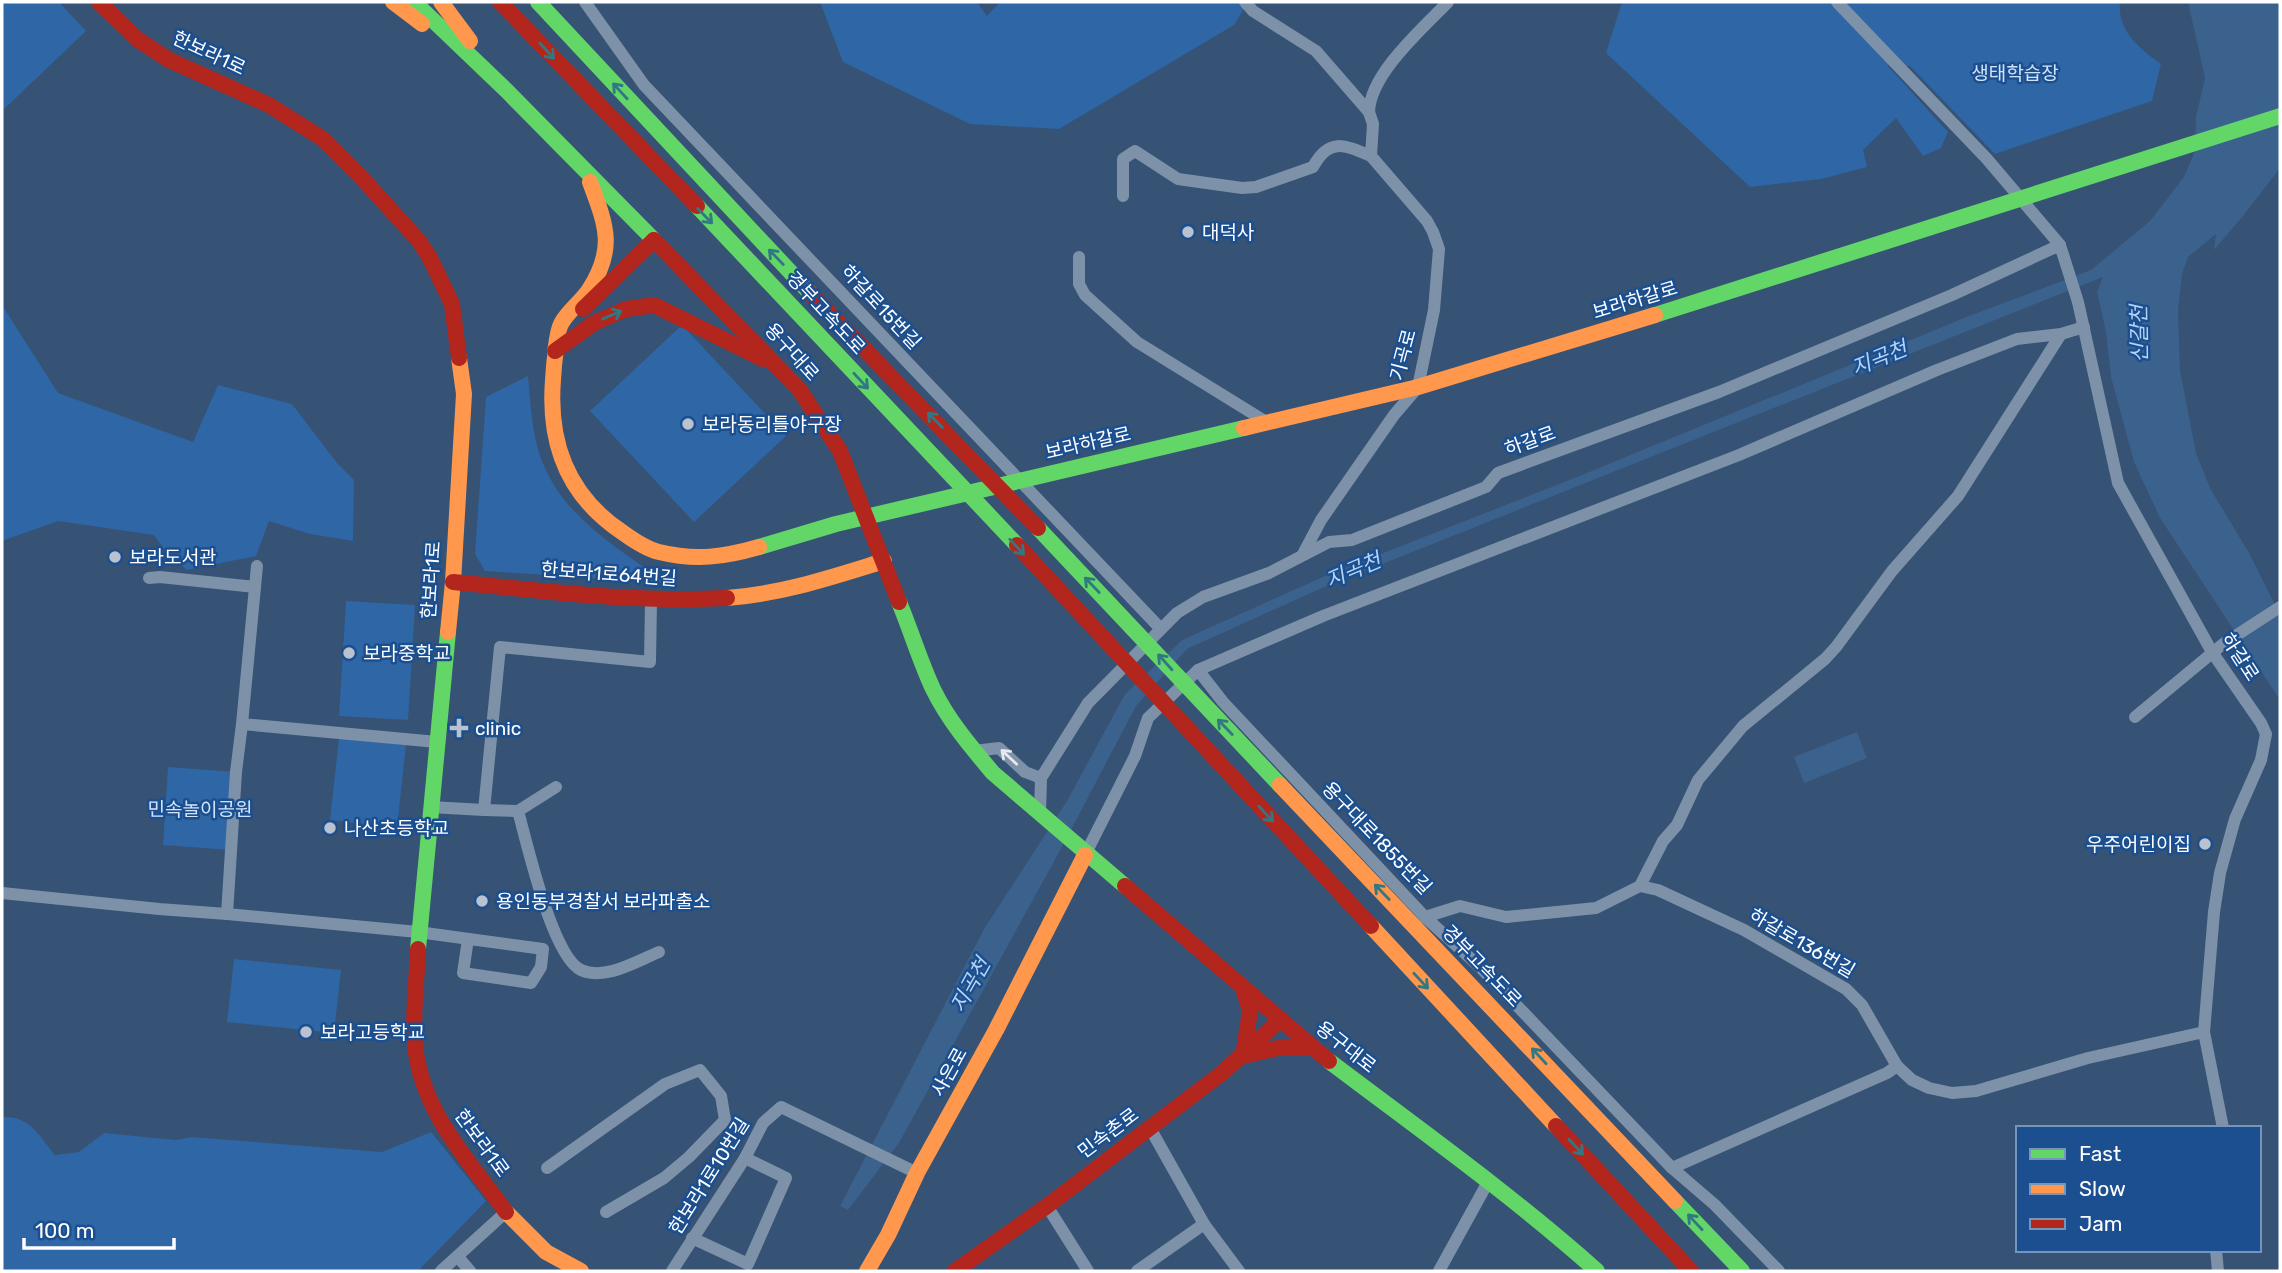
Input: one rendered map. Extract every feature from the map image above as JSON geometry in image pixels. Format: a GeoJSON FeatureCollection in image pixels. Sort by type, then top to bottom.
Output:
{"type":"FeatureCollection","features":[{"type":"Feature","properties":{"kind":"main road","name":"한보라1로"},"geometry":{"type":"LineString","coordinates":[[99,2],[137,39],[169,60],[269,104],[323,139],[395,214],[430,258],[452,304],[464,394],[453,582],[418,932],[415,1045],[433,1110],[506,1212],[546,1252],[581,1271]]}},
{"type":"Feature","properties":{"kind":"main road"},"geometry":{"type":"LineString","coordinates":[[393,2],[507,91]]}},
{"type":"Feature","properties":{"kind":"main road","name":"용구대로"},"geometry":{"type":"LineString","coordinates":[[414,2],[507,91],[799,389],[840,451],[944,710],[993,773],[1313,1048],[1488,1182],[1597,1271]]}},
{"type":"Feature","properties":{"kind":"main road"},"geometry":{"type":"LineString","coordinates":[[441,2],[507,91]]}},
{"type":"Feature","properties":{"kind":"main road","name":"경부고속도로"},"geometry":{"type":"LineString","coordinates":[[500,2],[759,271],[1119,654],[1691,1271]]}},
{"type":"Feature","properties":{"kind":"main road","name":"경부고속도로"},"geometry":{"type":"LineString","coordinates":[[538,2],[773,254],[899,382],[1742,1271]]}},
{"type":"Feature","properties":{"kind":"main road","name":"보라하갈로"},"geometry":{"type":"LineString","coordinates":[[654,240],[564,328],[555,351],[551,402],[554,430],[564,467],[578,492],[614,527],[657,552],[703,558],[727,556],[836,524],[1418,387],[1745,288],[2280,116]]}},
{"type":"Feature","properties":{"kind":"main road"},"geometry":{"type":"LineString","coordinates":[[555,351],[561,324],[589,290],[601,265],[607,240],[607,225],[587,174]]}},
{"type":"Feature","properties":{"kind":"main road"},"geometry":{"type":"LineString","coordinates":[[555,351],[594,323],[626,309],[654,305],[779,367]]}},
{"type":"Feature","properties":{"kind":"main road","name":"한보라1로64번길"},"geometry":{"type":"LineString","coordinates":[[453,582],[651,601],[717,599],[788,590],[884,561]]}},
{"type":"Feature","properties":{"kind":"main road","name":"사은로"},"geometry":{"type":"LineString","coordinates":[[867,1271],[888,1235],[911,1170],[996,1030],[1058,905],[1081,850]]}},
{"type":"Feature","properties":{"kind":"main road"},"geometry":{"type":"LineString","coordinates":[[1244,990],[1250,1011],[1243,1056],[1263,1049],[1287,1046],[1313,1048]]}},
{"type":"Feature","properties":{"kind":"main road","name":"민속촌로"},"geometry":{"type":"LineString","coordinates":[[955,1271],[1150,1128],[1243,1056],[1280,1020]]}},
{"type":"Feature","properties":{"kind":"street","name":"하갈로15번길"},"geometry":{"type":"LineString","coordinates":[[585,2],[644,85],[1160,628]]}},
{"type":"Feature","properties":{"kind":"street"},"geometry":{"type":"LineString","coordinates":[[1123,196],[1123,159],[1135,151],[1178,179],[1242,188],[1256,187],[1313,167],[1320,154],[1334,146],[1346,146],[1371,156],[1373,124],[1368,112],[1316,51],[1253,11],[1245,2]]}},
{"type":"Feature","properties":{"kind":"street"},"geometry":{"type":"LineString","coordinates":[[1368,112],[1373,89],[1398,55],[1448,2]]}},
{"type":"Feature","properties":{"kind":"street"},"geometry":{"type":"LineString","coordinates":[[1837,2],[1970,141],[2060,247]]}},
{"type":"Feature","properties":{"kind":"street","name":"기곡로"},"geometry":{"type":"LineString","coordinates":[[1303,554],[1321,520],[1394,415],[1418,387],[1434,310],[1439,249],[1427,221],[1371,156]]}},
{"type":"Feature","properties":{"kind":"street","name":"하갈로"},"geometry":{"type":"LineString","coordinates":[[1041,778],[1088,703],[1160,628],[1177,613],[1203,597],[1269,573],[1329,542],[1352,540],[1486,487],[1498,473],[1718,392],[2060,247],[2078,302],[2118,483],[2213,652],[2266,734],[2261,760],[2235,819],[2220,873],[2214,912],[2204,1032],[2223,1126]]}},
{"type":"Feature","properties":{"kind":"street"},"geometry":{"type":"LineString","coordinates":[[1079,257],[1079,284],[1085,295],[1137,342],[1268,423]]}},
{"type":"Feature","properties":{"kind":"street"},"geometry":{"type":"LineString","coordinates":[[1081,850],[1135,756],[1148,718],[1198,670],[1323,616],[1728,460],[1982,352],[2017,339],[2061,334],[2084,327]]}},
{"type":"Feature","properties":{"kind":"street"},"geometry":{"type":"LineString","coordinates":[[1425,916],[1460,906],[1506,917],[1595,908],[1640,886],[1663,841],[1677,825],[1699,780],[1743,726],[1831,653],[1892,571],[1950,507],[2061,334]]}},
{"type":"Feature","properties":{"kind":"street"},"geometry":{"type":"LineString","coordinates":[[227,914],[236,772],[257,565]]}},
{"type":"Feature","properties":{"kind":"street"},"geometry":{"type":"LineString","coordinates":[[149,578],[255,587]]}},
{"type":"Feature","properties":{"kind":"street"},"geometry":{"type":"LineString","coordinates":[[484,810],[500,647],[650,662],[651,601]]}},
{"type":"Feature","properties":{"kind":"street"},"geometry":{"type":"LineString","coordinates":[[2134,717],[2213,652],[2280,607]]}},
{"type":"Feature","properties":{"kind":"street","name":"용구대로1855번길"},"geometry":{"type":"LineString","coordinates":[[1198,670],[1223,702],[1425,916],[1481,968],[1672,1168],[1715,1205],[1779,1271]]}},
{"type":"Feature","properties":{"kind":"street"},"geometry":{"type":"LineString","coordinates":[[242,724],[437,743]]}},
{"type":"Feature","properties":{"kind":"street"},"geometry":{"type":"LineString","coordinates":[[974,751],[999,748],[1025,772],[1041,778],[1035,809]]}},
{"type":"Feature","properties":{"kind":"street"},"geometry":{"type":"LineString","coordinates":[[430,807],[518,811],[556,787]]}},
{"type":"Feature","properties":{"kind":"street"},"geometry":{"type":"LineString","coordinates":[[518,811],[540,891],[555,932],[570,960],[581,970],[597,973],[659,952]]}},
{"type":"Feature","properties":{"kind":"street","name":"하갈로136번길"},"geometry":{"type":"LineString","coordinates":[[1640,886],[1658,890],[1744,930],[1846,989],[1862,1004],[1896,1066],[1912,1080],[1929,1088],[1952,1093],[1976,1091],[2088,1058],[2204,1032]]}},
{"type":"Feature","properties":{"kind":"street"},"geometry":{"type":"LineString","coordinates":[[2,893],[418,932],[543,949],[541,967],[531,983],[464,973],[468,939]]}},
{"type":"Feature","properties":{"kind":"street"},"geometry":{"type":"LineString","coordinates":[[1672,1168],[1887,1073],[1896,1066]]}},
{"type":"Feature","properties":{"kind":"street"},"geometry":{"type":"LineString","coordinates":[[547,1168],[665,1084],[700,1070],[721,1096],[725,1119],[689,1157],[664,1178],[606,1212]]}},
{"type":"Feature","properties":{"kind":"street","name":"한보라1로10번길"},"geometry":{"type":"LineString","coordinates":[[672,1271],[745,1158],[764,1123],[781,1107],[911,1170]]}},
{"type":"Feature","properties":{"kind":"street"},"geometry":{"type":"LineString","coordinates":[[1150,1128],[1204,1224],[1239,1271]]}},
{"type":"Feature","properties":{"kind":"street"},"geometry":{"type":"LineString","coordinates":[[692,1238],[748,1264],[786,1178],[745,1158]]}},
{"type":"Feature","properties":{"kind":"street"},"geometry":{"type":"LineString","coordinates":[[1439,1271],[1488,1182]]}},
{"type":"Feature","properties":{"kind":"street"},"geometry":{"type":"LineString","coordinates":[[1046,1206],[1088,1271]]}},
{"type":"Feature","properties":{"kind":"street"},"geometry":{"type":"LineString","coordinates":[[441,1271],[506,1212]]}},
{"type":"Feature","properties":{"kind":"street"},"geometry":{"type":"LineString","coordinates":[[1138,1271],[1204,1224]]}},
{"type":"Feature","properties":{"kind":"street"},"geometry":{"type":"LineString","coordinates":[[2216,1252],[2218,1271]]}},
{"type":"Feature","properties":{"kind":"street"},"geometry":{"type":"LineString","coordinates":[[458,1257],[470,1271]]}},
{"type":"Feature","properties":{"kind":"green space"},"geometry":{"type":"Polygon","coordinates":[[[2,2],[59,2],[86,31],[2,111],[2,2]]]}},
{"type":"Feature","properties":{"kind":"green space"},"geometry":{"type":"Polygon","coordinates":[[[820,2],[977,2],[987,16],[1000,2],[1248,2],[1234,25],[1059,129],[970,124],[843,62],[820,2]]]}},
{"type":"Feature","properties":{"kind":"green space","name":"생태학습장"},"geometry":{"type":"Polygon","coordinates":[[[1625,2],[2120,2],[2122,22],[2126,30],[2145,52],[2161,64],[2152,101],[1995,154],[1910,66],[1887,65],[1948,132],[1941,148],[1923,156],[1896,118],[1863,150],[1867,167],[1821,179],[1750,187],[1606,53],[1621,5],[1625,2]]]}},
{"type":"Feature","properties":{"kind":"green space"},"geometry":{"type":"Polygon","coordinates":[[[2,305],[58,393],[193,442],[218,385],[292,404],[337,463],[354,480],[353,541],[310,534],[269,521],[256,556],[187,570],[167,553],[154,535],[58,521],[2,541],[2,305]]]}},
{"type":"Feature","properties":{"kind":"green space","name":"보라동리틀야구장"},"geometry":{"type":"Polygon","coordinates":[[[682,325],[786,436],[694,522],[590,411],[682,325]]]}},
{"type":"Feature","properties":{"kind":"green space"},"geometry":{"type":"Polygon","coordinates":[[[528,376],[533,424],[541,459],[556,488],[568,505],[598,534],[666,583],[485,571],[475,554],[486,397],[528,376]]]}},
{"type":"Feature","properties":{"kind":"green space"},"geometry":{"type":"Polygon","coordinates":[[[346,601],[415,605],[408,720],[339,716],[346,601]]]}},
{"type":"Feature","properties":{"kind":"green space"},"geometry":{"type":"Polygon","coordinates":[[[339,738],[406,745],[397,828],[330,820],[339,738]]]}},
{"type":"Feature","properties":{"kind":"green space","name":"민속놀이공원"},"geometry":{"type":"Polygon","coordinates":[[[168,767],[236,772],[231,850],[163,845],[168,767]]]}},
{"type":"Feature","properties":{"kind":"green space"},"geometry":{"type":"Polygon","coordinates":[[[234,959],[341,970],[334,1033],[227,1022],[234,959]]]}},
{"type":"Feature","properties":{"kind":"green space"},"geometry":{"type":"Polygon","coordinates":[[[2,1117],[27,1123],[55,1155],[79,1152],[104,1133],[382,1152],[431,1132],[486,1201],[418,1271],[2,1270],[2,1117]]]}},
{"type":"Feature","properties":{"kind":"water"},"geometry":{"type":"Polygon","coordinates":[[[2188,2],[2280,2],[2280,168],[2214,250],[2216,234],[2188,257],[2182,274],[2178,310],[2180,370],[2196,453],[2210,488],[2249,553],[2280,615],[2280,700],[2160,518],[2134,462],[2111,377],[2106,332],[2097,292],[2103,277],[1322,588],[1187,649],[1136,706],[1062,847],[899,1143],[848,1210],[840,1206],[984,929],[1067,801],[1125,694],[1182,640],[1327,575],[1572,479],[1969,316],[2091,270],[2150,221],[2184,177],[2195,151],[2196,117],[2205,78],[2188,2]]]}},
{"type":"Feature","properties":{"kind":"water"},"geometry":{"type":"Polygon","coordinates":[[[1857,732],[1867,758],[1804,783],[1794,757],[1857,732]]]}},
{"type":"Feature","properties":{"kind":"traffic: fast"},"geometry":{"type":"LineString","coordinates":[[414,2],[507,91],[654,240]]}},
{"type":"Feature","properties":{"kind":"traffic: fast"},"geometry":{"type":"LineString","coordinates":[[538,2],[809,292]]}},
{"type":"Feature","properties":{"kind":"traffic: fast"},"geometry":{"type":"LineString","coordinates":[[1655,315],[2280,116]]}},
{"type":"Feature","properties":{"kind":"traffic: fast"},"geometry":{"type":"LineString","coordinates":[[697,206],[1017,545]]}},
{"type":"Feature","properties":{"kind":"traffic: fast"},"geometry":{"type":"LineString","coordinates":[[759,547],[836,524],[1244,428]]}},
{"type":"Feature","properties":{"kind":"traffic: fast"},"geometry":{"type":"LineString","coordinates":[[1038,528],[1280,785]]}},
{"type":"Feature","properties":{"kind":"traffic: fast"},"geometry":{"type":"LineString","coordinates":[[899,602],[933,689],[968,743],[993,773],[1125,886]]}},
{"type":"Feature","properties":{"kind":"traffic: fast"},"geometry":{"type":"LineString","coordinates":[[418,949],[448,632]]}},
{"type":"Feature","properties":{"kind":"traffic: fast"},"geometry":{"type":"LineString","coordinates":[[1329,1061],[1499,1190],[1597,1271]]}},
{"type":"Feature","properties":{"kind":"traffic: fast"},"geometry":{"type":"LineString","coordinates":[[1675,1201],[1742,1271]]}},
{"type":"Feature","properties":{"kind":"traffic: slow"},"geometry":{"type":"LineString","coordinates":[[393,2],[422,24]]}},
{"type":"Feature","properties":{"kind":"traffic: slow"},"geometry":{"type":"LineString","coordinates":[[441,2],[470,41]]}},
{"type":"Feature","properties":{"kind":"traffic: slow"},"geometry":{"type":"LineString","coordinates":[[555,351],[561,324],[589,290],[603,261],[606,236],[590,182]]}},
{"type":"Feature","properties":{"kind":"traffic: slow"},"geometry":{"type":"LineString","coordinates":[[1244,428],[1418,387],[1655,315]]}},
{"type":"Feature","properties":{"kind":"traffic: slow"},"geometry":{"type":"LineString","coordinates":[[558,343],[552,403],[558,446],[575,485],[603,518],[644,546],[659,552],[710,557],[759,547]]}},
{"type":"Feature","properties":{"kind":"traffic: slow"},"geometry":{"type":"LineString","coordinates":[[448,632],[464,394],[459,358]]}},
{"type":"Feature","properties":{"kind":"traffic: slow"},"geometry":{"type":"LineString","coordinates":[[727,598],[787,589],[884,561]]}},
{"type":"Feature","properties":{"kind":"traffic: slow"},"geometry":{"type":"LineString","coordinates":[[1280,785],[1675,1201]]}},
{"type":"Feature","properties":{"kind":"traffic: slow"},"geometry":{"type":"LineString","coordinates":[[867,1271],[888,1235],[917,1173],[996,1030],[1085,855]]}},
{"type":"Feature","properties":{"kind":"traffic: slow"},"geometry":{"type":"LineString","coordinates":[[1371,926],[1556,1126]]}},
{"type":"Feature","properties":{"kind":"traffic: slow"},"geometry":{"type":"LineString","coordinates":[[506,1212],[546,1252],[581,1271]]}},
{"type":"Feature","properties":{"kind":"traffic: jam"},"geometry":{"type":"LineString","coordinates":[[99,2],[137,39],[169,60],[269,105],[323,139],[419,241],[430,258],[452,304],[459,358]]}},
{"type":"Feature","properties":{"kind":"traffic: jam"},"geometry":{"type":"LineString","coordinates":[[500,2],[697,206]]}},
{"type":"Feature","properties":{"kind":"traffic: jam"},"geometry":{"type":"LineString","coordinates":[[583,309],[654,240]]}},
{"type":"Feature","properties":{"kind":"traffic: jam"},"geometry":{"type":"LineString","coordinates":[[654,240],[799,389],[840,451],[899,602]]}},
{"type":"Feature","properties":{"kind":"traffic: jam"},"geometry":{"type":"LineString","coordinates":[[809,292],[1038,528]]}},
{"type":"Feature","properties":{"kind":"traffic: jam"},"geometry":{"type":"LineString","coordinates":[[555,351],[594,323],[626,309],[654,305],[763,359]]}},
{"type":"Feature","properties":{"kind":"traffic: jam"},"geometry":{"type":"LineString","coordinates":[[1017,545],[1371,926]]}},
{"type":"Feature","properties":{"kind":"traffic: jam"},"geometry":{"type":"LineString","coordinates":[[453,582],[624,598],[727,598]]}},
{"type":"Feature","properties":{"kind":"traffic: jam"},"geometry":{"type":"LineString","coordinates":[[1125,886],[1329,1061]]}},
{"type":"Feature","properties":{"kind":"traffic: jam"},"geometry":{"type":"LineString","coordinates":[[418,949],[414,1033],[419,1069],[427,1092],[449,1134],[506,1212]]}},
{"type":"Feature","properties":{"kind":"traffic: jam"},"geometry":{"type":"LineString","coordinates":[[1244,991],[1250,1011],[1243,1056],[1278,1048],[1313,1048]]}},
{"type":"Feature","properties":{"kind":"traffic: jam"},"geometry":{"type":"LineString","coordinates":[[955,1271],[1047,1206],[1222,1073],[1280,1020]]}},
{"type":"Feature","properties":{"kind":"traffic: jam"},"geometry":{"type":"LineString","coordinates":[[1556,1126],[1691,1271]]}},
{"type":"Feature","properties":{"kind":"place","name":"대덕사"},"geometry":{"type":"Point","coordinates":[1188,232]}},
{"type":"Feature","properties":{"kind":"place","name":"보라동리틀야구장"},"geometry":{"type":"Point","coordinates":[688,424]}},
{"type":"Feature","properties":{"kind":"place","name":"보라도서관"},"geometry":{"type":"Point","coordinates":[115,557]}},
{"type":"Feature","properties":{"kind":"place","name":"보라중학교"},"geometry":{"type":"Point","coordinates":[349,653]}},
{"type":"Feature","properties":{"kind":"place","name":"clinic"},"geometry":{"type":"Point","coordinates":[459,728]}},
{"type":"Feature","properties":{"kind":"place","name":"나산초등학교"},"geometry":{"type":"Point","coordinates":[330,828]}},
{"type":"Feature","properties":{"kind":"place","name":"우주어린이집"},"geometry":{"type":"Point","coordinates":[2205,844]}},
{"type":"Feature","properties":{"kind":"place","name":"용인동부경찰서 보라파출소"},"geometry":{"type":"Point","coordinates":[482,901]}},
{"type":"Feature","properties":{"kind":"place","name":"보라고등학교"},"geometry":{"type":"Point","coordinates":[306,1032]}},
{"type":"Feature","properties":{"kind":"water label","name":"신갈천"},"geometry":{"type":"Point","coordinates":[2139,334]}},
{"type":"Feature","properties":{"kind":"water label","name":"지곡천"},"geometry":{"type":"Point","coordinates":[1879,358]}},
{"type":"Feature","properties":{"kind":"water label","name":"지곡천"},"geometry":{"type":"Point","coordinates":[1353,570]}},
{"type":"Feature","properties":{"kind":"water label","name":"지곡천"},"geometry":{"type":"Point","coordinates":[970,985]}}]}
